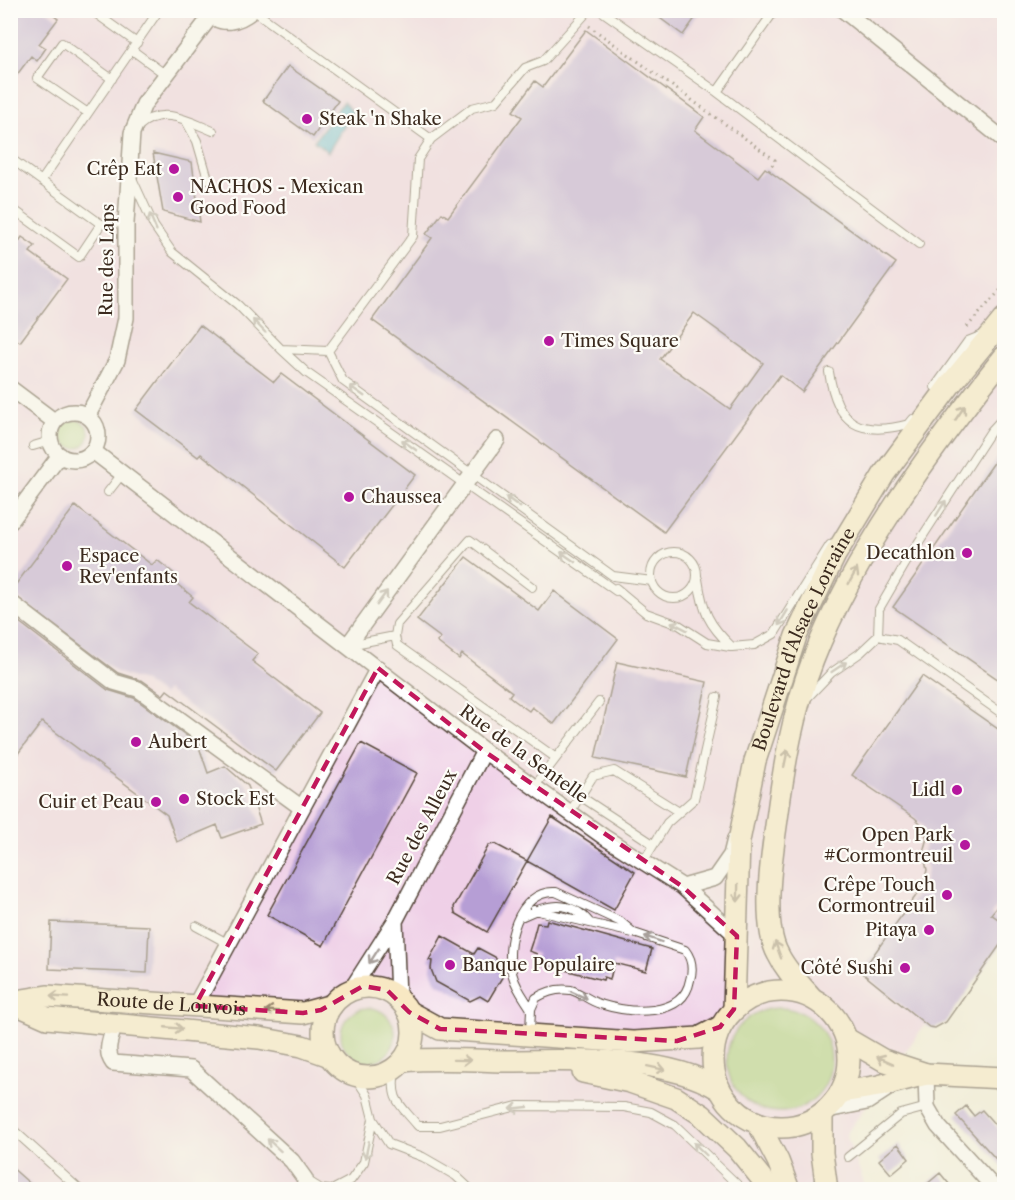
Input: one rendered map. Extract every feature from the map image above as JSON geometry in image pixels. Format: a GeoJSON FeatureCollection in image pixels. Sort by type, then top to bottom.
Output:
{"type":"FeatureCollection","features":[{"type":"Feature","properties":{"kind":"main road","name":"Boulevard d'Alsace Lorraine"},"geometry":{"type":"LineString","coordinates":[[734,1009],[739,841],[755,761],[796,636],[835,555],[878,485],[950,385],[1000,325]]}},
{"type":"Feature","properties":{"kind":"main road","name":"Boulevard d'Alsace Lorraine"},"geometry":{"type":"LineString","coordinates":[[811,997],[790,975],[776,952],[770,918],[772,854],[783,772],[797,708],[819,644],[853,574],[963,408],[1005,357]]}},
{"type":"Feature","properties":{"kind":"main road"},"geometry":{"type":"LineString","coordinates":[[719,1089],[713,1069],[714,1048],[720,1027],[734,1009],[751,998],[771,991],[791,991],[811,997],[839,1022],[847,1040],[850,1057],[848,1075],[842,1092],[825,1113],[802,1125],[781,1128],[759,1125],[736,1110],[719,1089],[702,1078],[647,1066],[576,1062],[399,1065],[375,1077],[354,1075],[340,1068],[330,1056],[324,1044],[323,1030],[332,1005],[351,990],[375,987],[440,1029],[530,1037],[633,1042],[699,1038],[720,1027]]}},
{"type":"Feature","properties":{"kind":"main road","name":"Route de Louvois"},"geometry":{"type":"LineString","coordinates":[[11,1002],[47,996],[303,1013],[332,1005]]}},
{"type":"Feature","properties":{"kind":"main road","name":"Route de Louvois"},"geometry":{"type":"LineString","coordinates":[[11,1002],[46,1018],[260,1038],[302,1046],[330,1056]]}},
{"type":"Feature","properties":{"kind":"main road"},"geometry":{"type":"LineString","coordinates":[[399,1065],[413,1037],[404,1005]]}},
{"type":"Feature","properties":{"kind":"main road"},"geometry":{"type":"LineString","coordinates":[[847,1040],[883,1060],[926,1074],[1005,1078]]}},
{"type":"Feature","properties":{"kind":"main road"},"geometry":{"type":"LineString","coordinates":[[576,1062],[584,1073],[630,1083],[676,1098],[702,1115],[737,1148],[771,1190]]}},
{"type":"Feature","properties":{"kind":"main road"},"geometry":{"type":"LineString","coordinates":[[842,1092],[926,1074]]}},
{"type":"Feature","properties":{"kind":"main road"},"geometry":{"type":"LineString","coordinates":[[825,1113],[822,1153],[826,1190]]}},
{"type":"Feature","properties":{"kind":"main road"},"geometry":{"type":"LineString","coordinates":[[759,1125],[778,1161],[789,1190]]}},
{"type":"Feature","properties":{"kind":"street"},"geometry":{"type":"LineString","coordinates":[[209,13],[225,22],[241,20],[253,10]]}},
{"type":"Feature","properties":{"kind":"street"},"geometry":{"type":"LineString","coordinates":[[843,10],[1005,140]]}},
{"type":"Feature","properties":{"kind":"street","name":"Rue des Laps"},"geometry":{"type":"LineString","coordinates":[[88,415],[117,360],[126,318],[126,223],[132,133],[144,104],[209,13]]}},
{"type":"Feature","properties":{"kind":"street"},"geometry":{"type":"LineString","coordinates":[[10,388],[54,422]]}},
{"type":"Feature","properties":{"kind":"street"},"geometry":{"type":"LineString","coordinates":[[73,411],[88,415],[98,431],[97,444],[93,451],[79,460],[60,455],[50,441],[54,422],[73,411]]}},
{"type":"Feature","properties":{"kind":"street"},"geometry":{"type":"LineString","coordinates":[[348,645],[497,440]]}},
{"type":"Feature","properties":{"kind":"street","name":"Rue de la Sentelle"},"geometry":{"type":"LineString","coordinates":[[93,451],[484,751],[643,862],[683,887],[737,936]]}},
{"type":"Feature","properties":{"kind":"street"},"geometry":{"type":"LineString","coordinates":[[10,522],[60,455]]}},
{"type":"Feature","properties":{"kind":"street"},"geometry":{"type":"LineString","coordinates":[[10,602],[114,682],[138,689],[302,808]]}},
{"type":"Feature","properties":{"kind":"street"},"geometry":{"type":"LineString","coordinates":[[195,1006],[378,668]]}},
{"type":"Feature","properties":{"kind":"street","name":"Rue des Alleux"},"geometry":{"type":"LineString","coordinates":[[351,990],[395,921],[484,751]]}},
{"type":"Feature","properties":{"kind":"street"},"geometry":{"type":"LineString","coordinates":[[683,887],[715,878],[731,855],[755,761]]}},
{"type":"Feature","properties":{"kind":"street","name":"Rue des Alleux"},"geometry":{"type":"LineString","coordinates":[[395,921],[404,1005]]}},
{"type":"Feature","properties":{"kind":"street"},"geometry":{"type":"LineString","coordinates":[[116,1024],[108,1049],[113,1063],[191,1069],[292,1161],[300,1184]]}},
{"type":"Feature","properties":{"kind":"street"},"geometry":{"type":"LineString","coordinates":[[926,1074],[927,1107],[938,1125],[996,1190]]}},
{"type":"Feature","properties":{"kind":"street"},"geometry":{"type":"LineString","coordinates":[[825,1113],[867,1102],[885,1093],[897,1082]]}},
{"type":"Feature","properties":{"kind":"lane"},"geometry":{"type":"LineString","coordinates":[[91,10],[166,75]]}},
{"type":"Feature","properties":{"kind":"lane"},"geometry":{"type":"LineString","coordinates":[[42,180],[159,10]]}},
{"type":"Feature","properties":{"kind":"lane"},"geometry":{"type":"LineString","coordinates":[[253,10],[431,139]]}},
{"type":"Feature","properties":{"kind":"lane"},"geometry":{"type":"LineString","coordinates":[[328,351],[413,236],[418,159],[431,139],[472,108],[496,102],[525,68],[543,61],[589,10]]}},
{"type":"Feature","properties":{"kind":"lane"},"geometry":{"type":"LineString","coordinates":[[600,10],[717,92],[919,244]]}},
{"type":"Feature","properties":{"kind":"lane"},"geometry":{"type":"LineString","coordinates":[[717,92],[775,10]]}},
{"type":"Feature","properties":{"kind":"lane"},"geometry":{"type":"LineString","coordinates":[[88,113],[37,78],[62,43],[112,79]]}},
{"type":"Feature","properties":{"kind":"lane"},"geometry":{"type":"LineString","coordinates":[[132,133],[141,123],[162,114],[185,119],[213,131]]}},
{"type":"Feature","properties":{"kind":"lane"},"geometry":{"type":"LineString","coordinates":[[185,119],[197,141],[208,179]]}},
{"type":"Feature","properties":{"kind":"lane"},"geometry":{"type":"LineString","coordinates":[[10,158],[100,224],[126,223]]}},
{"type":"Feature","properties":{"kind":"lane"},"geometry":{"type":"LineString","coordinates":[[129,172],[146,203],[154,226],[172,252],[238,305],[307,372],[614,576],[652,581]]}},
{"type":"Feature","properties":{"kind":"lane"},"geometry":{"type":"LineString","coordinates":[[10,207],[79,257],[100,224]]}},
{"type":"Feature","properties":{"kind":"lane"},"geometry":{"type":"LineString","coordinates":[[929,396],[968,341],[1000,325]]}},
{"type":"Feature","properties":{"kind":"lane"},"geometry":{"type":"LineString","coordinates":[[281,349],[328,351]]}},
{"type":"Feature","properties":{"kind":"lane"},"geometry":{"type":"LineString","coordinates":[[328,351],[343,381],[469,479],[646,613],[679,625],[707,643],[732,647],[754,645],[774,634],[845,522],[878,485]]}},
{"type":"Feature","properties":{"kind":"lane"},"geometry":{"type":"LineString","coordinates":[[829,372],[837,406],[851,422],[873,430],[909,424],[916,415]]}},
{"type":"Feature","properties":{"kind":"lane"},"geometry":{"type":"LineString","coordinates":[[797,708],[831,673],[860,653],[878,636],[879,609],[979,450],[1005,417]]}},
{"type":"Feature","properties":{"kind":"lane"},"geometry":{"type":"LineString","coordinates":[[33,446],[50,441]]}},
{"type":"Feature","properties":{"kind":"lane"},"geometry":{"type":"LineString","coordinates":[[108,492],[122,474]]}},
{"type":"Feature","properties":{"kind":"lane"},"geometry":{"type":"LineString","coordinates":[[532,587],[470,540],[397,624],[394,636],[397,645],[556,759]]}},
{"type":"Feature","properties":{"kind":"lane"},"geometry":{"type":"LineString","coordinates":[[698,579],[690,593],[675,599],[661,594],[652,581],[651,574],[657,559],[670,552],[677,551],[691,558],[698,571],[702,608],[712,628],[732,647]]}},
{"type":"Feature","properties":{"kind":"lane"},"geometry":{"type":"LineString","coordinates":[[614,576],[616,591]]}},
{"type":"Feature","properties":{"kind":"lane"},"geometry":{"type":"LineString","coordinates":[[348,645],[394,636]]}},
{"type":"Feature","properties":{"kind":"lane"},"geometry":{"type":"LineString","coordinates":[[878,636],[898,640],[1005,715]]}},
{"type":"Feature","properties":{"kind":"lane"},"geometry":{"type":"LineString","coordinates":[[643,862],[667,823],[694,799],[717,697]]}},
{"type":"Feature","properties":{"kind":"lane"},"geometry":{"type":"LineString","coordinates":[[534,787],[600,702]]}},
{"type":"Feature","properties":{"kind":"lane"},"geometry":{"type":"LineString","coordinates":[[570,812],[593,776],[614,771],[679,812]]}},
{"type":"Feature","properties":{"kind":"lane"},"geometry":{"type":"LineString","coordinates":[[580,796],[653,844]]}},
{"type":"Feature","properties":{"kind":"lane"},"geometry":{"type":"LineString","coordinates":[[531,1009],[513,977],[509,943],[519,917],[534,898],[545,891],[556,892],[621,922],[634,933]]}},
{"type":"Feature","properties":{"kind":"lane"},"geometry":{"type":"LineString","coordinates":[[519,917],[553,905],[568,906],[582,914],[590,923]]}},
{"type":"Feature","properties":{"kind":"lane"},"geometry":{"type":"LineString","coordinates":[[530,1037],[531,1009],[536,998],[557,990],[572,991],[599,1004],[634,1010],[666,1008],[681,1001],[690,985],[693,970],[685,950],[634,933],[534,910]]}},
{"type":"Feature","properties":{"kind":"lane"},"geometry":{"type":"LineString","coordinates":[[196,926],[228,944]]}},
{"type":"Feature","properties":{"kind":"lane"},"geometry":{"type":"LineString","coordinates":[[399,1065],[392,1089],[396,1100],[418,1126],[440,1126],[517,1106],[624,1107],[651,1112],[675,1125],[743,1190]]}},
{"type":"Feature","properties":{"kind":"lane"},"geometry":{"type":"LineString","coordinates":[[354,1075],[367,1095],[373,1119],[389,1144],[423,1157],[456,1176],[471,1190]]}},
{"type":"Feature","properties":{"kind":"lane"},"geometry":{"type":"LineString","coordinates":[[848,1157],[901,1114],[927,1107]]}},
{"type":"Feature","properties":{"kind":"lane"},"geometry":{"type":"LineString","coordinates":[[300,1184],[331,1190],[351,1180],[364,1162],[373,1119]]}},
{"type":"Feature","properties":{"kind":"lane"},"geometry":{"type":"LineString","coordinates":[[10,1127],[80,1190]]}},
{"type":"Feature","properties":{"kind":"lane"},"geometry":{"type":"LineString","coordinates":[[224,1190],[230,1190]]}},
{"type":"Feature","properties":{"kind":"path"},"geometry":{"type":"LineString","coordinates":[[581,20],[776,160],[769,171]]}},
{"type":"Feature","properties":{"kind":"highlighted area"},"geometry":{"type":"Polygon","coordinates":[[[378,668],[484,751],[683,887],[737,936],[734,1009],[720,1027],[677,1041],[440,1029],[409,1012],[387,990],[363,986],[321,1010],[303,1013],[195,1006],[378,668]]]}},
{"type":"Feature","properties":{"kind":"shaded area"},"geometry":{"type":"Polygon","coordinates":[[[10,11],[1004,11],[1004,915],[846,1134],[866,1189],[11,1189],[10,11]]]}},
{"type":"Feature","properties":{"kind":"green space"},"geometry":{"type":"Polygon","coordinates":[[[75,420],[85,424],[89,434],[85,444],[75,448],[65,444],[61,434],[65,424],[75,420]]]}},
{"type":"Feature","properties":{"kind":"green space"},"geometry":{"type":"Polygon","coordinates":[[[363,1008],[373,1008],[387,1016],[393,1025],[395,1035],[393,1045],[387,1054],[373,1062],[363,1062],[346,1050],[341,1040],[341,1030],[353,1013],[363,1008]]]}},
{"type":"Feature","properties":{"kind":"green space"},"geometry":{"type":"Polygon","coordinates":[[[779,1008],[799,1012],[816,1023],[827,1040],[831,1060],[827,1080],[816,1097],[799,1108],[779,1112],[759,1108],[742,1097],[731,1080],[727,1060],[731,1040],[742,1023],[759,1012],[779,1008]]]}},
{"type":"Feature","properties":{"kind":"water"},"geometry":{"type":"Polygon","coordinates":[[[343,102],[353,112],[328,152],[314,141],[343,102]]]}},
{"type":"Feature","properties":{"kind":"building"},"geometry":{"type":"Polygon","coordinates":[[[10,10],[46,10],[58,19],[39,44],[46,48],[37,61],[31,56],[10,84],[10,10]]]}},
{"type":"Feature","properties":{"kind":"building"},"geometry":{"type":"Polygon","coordinates":[[[649,10],[701,10],[683,35],[649,10]]]}},
{"type":"Feature","properties":{"kind":"building"},"geometry":{"type":"Polygon","coordinates":[[[586,30],[704,117],[695,130],[708,140],[758,177],[765,168],[896,263],[802,392],[780,375],[664,532],[372,320],[432,238],[426,234],[442,213],[448,217],[522,117],[513,111],[535,81],[543,87],[586,30]],[[694,313],[660,359],[730,409],[763,363],[694,313]]]}},
{"type":"Feature","properties":{"kind":"building","name":"Steak 'n Shake"},"geometry":{"type":"Polygon","coordinates":[[[288,66],[338,101],[313,137],[263,101],[288,66]]]}},
{"type":"Feature","properties":{"kind":"building","name":"NACHOS - Mexican Good Food"},"geometry":{"type":"Polygon","coordinates":[[[153,153],[192,162],[200,222],[163,212],[153,153]]]}},
{"type":"Feature","properties":{"kind":"building"},"geometry":{"type":"Polygon","coordinates":[[[22,237],[35,246],[30,252],[67,279],[20,342],[10,335],[10,238],[18,243],[22,237]]]}},
{"type":"Feature","properties":{"kind":"building"},"geometry":{"type":"Polygon","coordinates":[[[200,325],[274,382],[281,374],[415,475],[345,567],[201,454],[198,457],[136,410],[200,325]]]}},
{"type":"Feature","properties":{"kind":"building","name":"Decathlon"},"geometry":{"type":"Polygon","coordinates":[[[1005,447],[1005,684],[893,607],[1005,447]]]}},
{"type":"Feature","properties":{"kind":"building"},"geometry":{"type":"Polygon","coordinates":[[[75,506],[152,565],[157,560],[176,575],[172,580],[193,597],[189,602],[258,654],[252,661],[320,713],[276,771],[167,690],[163,695],[143,681],[118,673],[10,592],[75,506]]]}},
{"type":"Feature","properties":{"kind":"building"},"geometry":{"type":"Polygon","coordinates":[[[466,557],[539,611],[554,591],[618,639],[554,724],[532,707],[529,711],[515,701],[509,696],[512,692],[462,654],[459,659],[437,642],[441,638],[417,620],[466,557]]]}},
{"type":"Feature","properties":{"kind":"building"},"geometry":{"type":"Polygon","coordinates":[[[10,615],[108,690],[134,698],[198,744],[208,773],[225,766],[248,786],[261,824],[222,838],[217,825],[177,842],[167,815],[42,722],[10,764],[10,615]]]}},
{"type":"Feature","properties":{"kind":"building"},"geometry":{"type":"Polygon","coordinates":[[[617,662],[707,682],[686,777],[595,758],[617,662]]]}},
{"type":"Feature","properties":{"kind":"building","name":"Open Park #Cormontreuil"},"geometry":{"type":"Polygon","coordinates":[[[922,676],[1005,734],[1005,897],[991,914],[1005,924],[1005,938],[946,1022],[935,1028],[929,1027],[861,972],[923,886],[927,870],[923,852],[927,838],[922,825],[915,818],[852,775],[922,676]]]}},
{"type":"Feature","properties":{"kind":"building"},"geometry":{"type":"Polygon","coordinates":[[[361,743],[417,773],[323,946],[267,915],[361,743]]]}},
{"type":"Feature","properties":{"kind":"building"},"geometry":{"type":"Polygon","coordinates":[[[552,817],[635,872],[614,910],[527,861],[552,817]]]}},
{"type":"Feature","properties":{"kind":"building"},"geometry":{"type":"Polygon","coordinates":[[[495,844],[527,861],[487,932],[455,913],[454,907],[489,845],[495,844]]]}},
{"type":"Feature","properties":{"kind":"building"},"geometry":{"type":"Polygon","coordinates":[[[547,920],[652,949],[646,971],[614,963],[610,979],[604,977],[603,980],[535,962],[537,954],[529,951],[537,923],[546,924],[547,920]]]}},
{"type":"Feature","properties":{"kind":"building"},"geometry":{"type":"Polygon","coordinates":[[[51,922],[149,926],[147,973],[49,969],[51,922]]]}},
{"type":"Feature","properties":{"kind":"building"},"geometry":{"type":"Polygon","coordinates":[[[442,936],[474,954],[478,948],[495,957],[504,974],[488,1001],[480,996],[470,1001],[436,982],[431,969],[432,961],[429,960],[442,936]]]}},
{"type":"Feature","properties":{"kind":"building"},"geometry":{"type":"Polygon","coordinates":[[[966,1106],[974,1116],[982,1110],[1005,1136],[1005,1169],[956,1115],[966,1106]]]}},
{"type":"Feature","properties":{"kind":"building"},"geometry":{"type":"Polygon","coordinates":[[[898,1144],[909,1159],[891,1174],[879,1160],[898,1144]]]}},
{"type":"Feature","properties":{"kind":"building"},"geometry":{"type":"Polygon","coordinates":[[[10,1166],[37,1190],[10,1190],[10,1166]]]}},
{"type":"Feature","properties":{"kind":"building"},"geometry":{"type":"Polygon","coordinates":[[[940,1173],[954,1190],[920,1190],[940,1173]]]}},
{"type":"Feature","properties":{"kind":"place","name":"Steak 'n Shake"},"geometry":{"type":"Point","coordinates":[307,119]}},
{"type":"Feature","properties":{"kind":"place","name":"Crêp Eat"},"geometry":{"type":"Point","coordinates":[174,169]}},
{"type":"Feature","properties":{"kind":"place","name":"NACHOS - Mexican Good Food"},"geometry":{"type":"Point","coordinates":[178,197]}},
{"type":"Feature","properties":{"kind":"place","name":"Times Square"},"geometry":{"type":"Point","coordinates":[549,341]}},
{"type":"Feature","properties":{"kind":"place","name":"Chaussea"},"geometry":{"type":"Point","coordinates":[349,497]}},
{"type":"Feature","properties":{"kind":"place","name":"Decathlon"},"geometry":{"type":"Point","coordinates":[967,553]}},
{"type":"Feature","properties":{"kind":"place","name":"Espace Rev'enfants"},"geometry":{"type":"Point","coordinates":[67,566]}},
{"type":"Feature","properties":{"kind":"place","name":"Aubert"},"geometry":{"type":"Point","coordinates":[136,742]}},
{"type":"Feature","properties":{"kind":"place","name":"Lidl"},"geometry":{"type":"Point","coordinates":[957,790]}},
{"type":"Feature","properties":{"kind":"place","name":"Stock Est"},"geometry":{"type":"Point","coordinates":[184,799]}},
{"type":"Feature","properties":{"kind":"place","name":"Cuir et Peau"},"geometry":{"type":"Point","coordinates":[156,802]}},
{"type":"Feature","properties":{"kind":"place","name":"Open Park #Cormontreuil"},"geometry":{"type":"Point","coordinates":[965,845]}},
{"type":"Feature","properties":{"kind":"place","name":"Crêpe Touch Cormontreuil"},"geometry":{"type":"Point","coordinates":[947,895]}},
{"type":"Feature","properties":{"kind":"place","name":"Pitaya"},"geometry":{"type":"Point","coordinates":[929,930]}},
{"type":"Feature","properties":{"kind":"place","name":"Banque Populaire"},"geometry":{"type":"Point","coordinates":[450,965]}},
{"type":"Feature","properties":{"kind":"place","name":"Côté Sushi"},"geometry":{"type":"Point","coordinates":[905,968]}}]}
